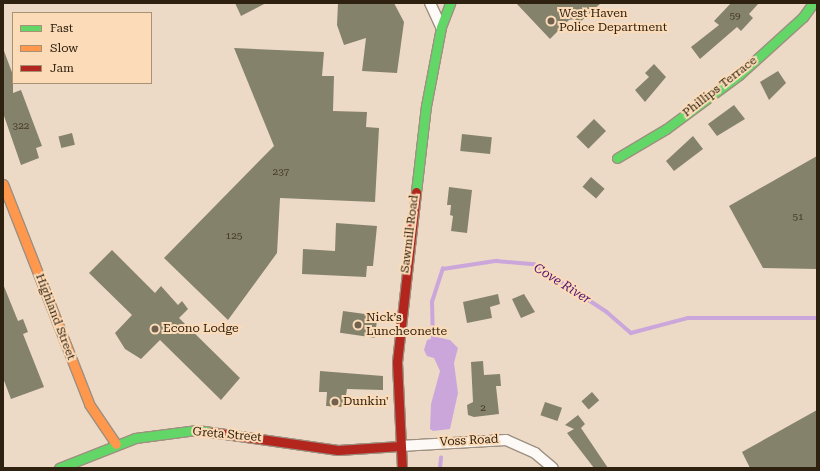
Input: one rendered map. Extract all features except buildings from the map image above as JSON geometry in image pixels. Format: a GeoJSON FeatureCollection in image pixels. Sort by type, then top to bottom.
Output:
{"type":"FeatureCollection","features":[{"type":"Feature","properties":{"kind":"street"},"geometry":{"type":"LineString","coordinates":[[430,3],[441,27]]}},
{"type":"Feature","properties":{"kind":"street","name":"Sawmill Road"},"geometry":{"type":"LineString","coordinates":[[402,468],[397,362],[402,304],[426,106],[441,27],[450,3]]}},
{"type":"Feature","properties":{"kind":"street","name":"Phillips Terrace"},"geometry":{"type":"LineString","coordinates":[[617,158],[666,129],[740,75],[803,17],[813,3]]}},
{"type":"Feature","properties":{"kind":"street","name":"Highland Street"},"geometry":{"type":"LineString","coordinates":[[3,184],[89,404],[116,444]]}},
{"type":"Feature","properties":{"kind":"street","name":"Greta Street"},"geometry":{"type":"LineString","coordinates":[[60,468],[116,444],[135,438],[196,430],[253,435],[325,448],[400,446]]}},
{"type":"Feature","properties":{"kind":"street","name":"Voss Road"},"geometry":{"type":"LineString","coordinates":[[400,446],[501,439],[525,447],[553,468]]}},
{"type":"Feature","properties":{"kind":"shaded area"},"geometry":{"type":"Polygon","coordinates":[[[436,337],[450,340],[458,348],[454,363],[458,393],[450,429],[433,431],[430,429],[431,404],[440,371],[434,358],[427,356],[424,350],[427,340],[436,337]]]}},
{"type":"Feature","properties":{"kind":"waterway","name":"Cove River"},"geometry":{"type":"LineString","coordinates":[[433,342],[432,302],[443,269],[496,261],[534,264],[607,312],[631,333],[688,318],[817,318]]}},
{"type":"Feature","properties":{"kind":"waterway","name":"Cove River"},"geometry":{"type":"LineString","coordinates":[[440,468],[441,458]]}},
{"type":"Feature","properties":{"kind":"traffic: fast"},"geometry":{"type":"LineString","coordinates":[[416,192],[426,106],[441,27],[450,3]]}},
{"type":"Feature","properties":{"kind":"traffic: fast"},"geometry":{"type":"LineString","coordinates":[[617,158],[666,129],[739,75],[803,17],[813,3]]}},
{"type":"Feature","properties":{"kind":"traffic: fast"},"geometry":{"type":"LineString","coordinates":[[59,468],[135,438],[197,430],[211,432]]}},
{"type":"Feature","properties":{"kind":"traffic: slow"},"geometry":{"type":"LineString","coordinates":[[3,184],[89,404],[116,444]]}},
{"type":"Feature","properties":{"kind":"traffic: jam"},"geometry":{"type":"LineString","coordinates":[[402,468],[397,362],[416,192]]}},
{"type":"Feature","properties":{"kind":"traffic: jam"},"geometry":{"type":"LineString","coordinates":[[211,432],[338,450],[400,446]]}},
{"type":"Feature","properties":{"kind":"place","name":"West Haven Police Department"},"geometry":{"type":"Point","coordinates":[551,21]}},
{"type":"Feature","properties":{"kind":"place","name":"Nick’s Luncheonette"},"geometry":{"type":"Point","coordinates":[358,325]}},
{"type":"Feature","properties":{"kind":"place","name":"Econo Lodge"},"geometry":{"type":"Point","coordinates":[155,329]}},
{"type":"Feature","properties":{"kind":"place","name":"Dunkin'"},"geometry":{"type":"Point","coordinates":[335,402]}}]}
